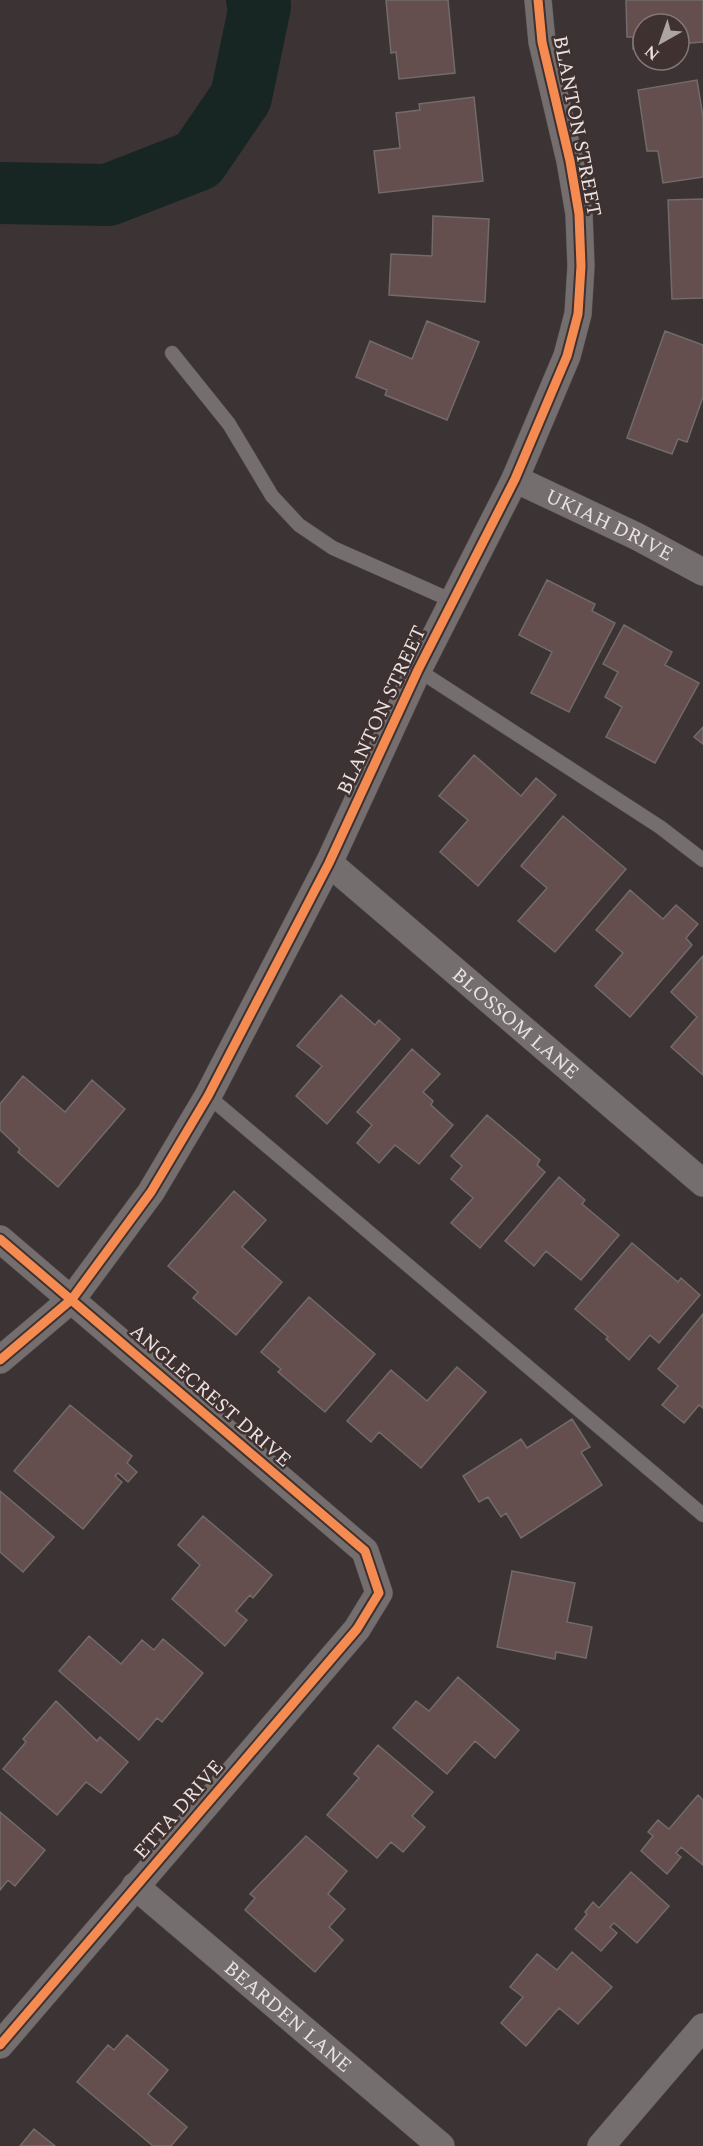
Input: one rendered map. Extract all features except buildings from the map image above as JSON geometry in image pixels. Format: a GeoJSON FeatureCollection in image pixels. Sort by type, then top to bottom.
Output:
{"type":"FeatureCollection","features":[{"type":"Feature","properties":{"kind":"street","name":"BLANTON STREET"},"geometry":{"type":"LineString","coordinates":[[0,1360],[72,1299],[151,1192],[208,1095],[329,863],[418,670],[515,479],[567,356],[578,314],[581,266],[579,214],[570,161],[542,42],[538,0]]}},
{"type":"Feature","properties":{"kind":"street","name":"UKIAH DRIVE"},"geometry":{"type":"LineString","coordinates":[[515,479],[636,536],[703,573]]}},
{"type":"Feature","properties":{"kind":"street","name":"BLOSSOM LANE"},"geometry":{"type":"LineString","coordinates":[[329,863],[703,1183]]}},
{"type":"Feature","properties":{"kind":"street","name":"ANGLECREST DRIVE"},"geometry":{"type":"LineString","coordinates":[[0,1239],[364,1551],[380,1593]]}},
{"type":"Feature","properties":{"kind":"street","name":"ETTA DRIVE"},"geometry":{"type":"LineString","coordinates":[[0,2045],[357,1629],[380,1593]]}},
{"type":"Feature","properties":{"kind":"street","name":"BEARDEN LANE"},"geometry":{"type":"LineString","coordinates":[[135,1886],[441,2146]]}},
{"type":"Feature","properties":{"kind":"street"},"geometry":{"type":"LineString","coordinates":[[601,2146],[703,2027]]}},
{"type":"Feature","properties":{"kind":"lane"},"geometry":{"type":"LineString","coordinates":[[172,354],[229,424],[272,496],[299,525],[333,548],[453,601]]}},
{"type":"Feature","properties":{"kind":"lane"},"geometry":{"type":"LineString","coordinates":[[418,670],[660,826],[703,860]]}},
{"type":"Feature","properties":{"kind":"lane"},"geometry":{"type":"LineString","coordinates":[[208,1095],[703,1515]]}},
{"type":"Feature","properties":{"kind":"waterway"},"geometry":{"type":"LineString","coordinates":[[0,193],[108,195],[198,160],[241,97],[260,6],[257,0]]}},
{"type":"Feature","properties":{"kind":"cycle path"},"geometry":{"type":"LineString","coordinates":[[0,1360],[72,1299],[151,1192],[208,1096],[329,863],[418,670],[515,479],[567,356],[578,314],[581,266],[579,214],[570,161],[542,42],[538,0]]}},
{"type":"Feature","properties":{"kind":"cycle path"},"geometry":{"type":"LineString","coordinates":[[0,1239],[365,1551],[379,1593],[357,1629],[0,2045]]}}]}
